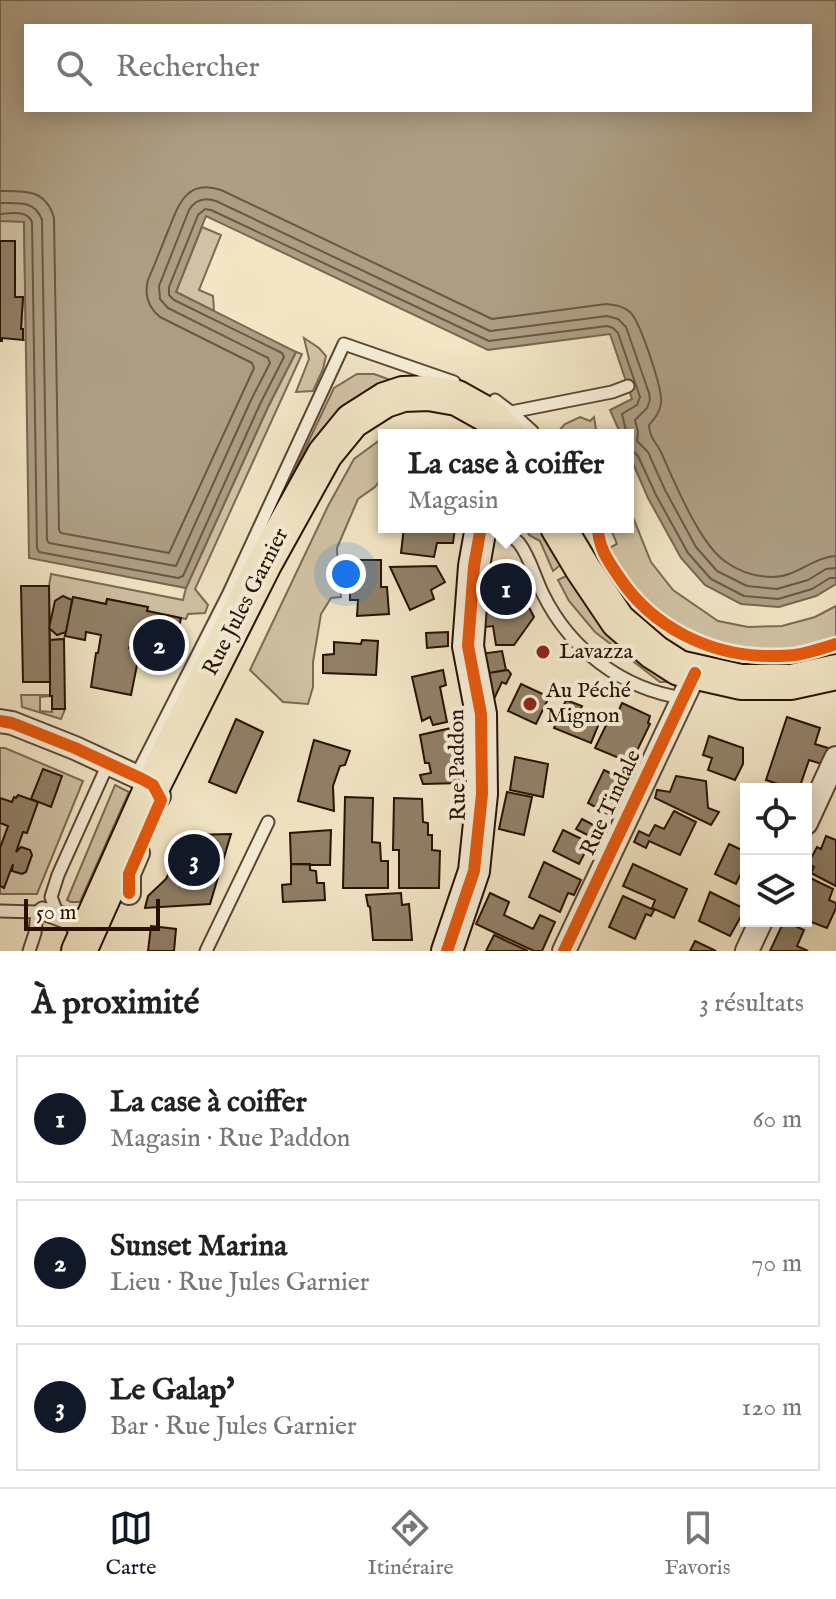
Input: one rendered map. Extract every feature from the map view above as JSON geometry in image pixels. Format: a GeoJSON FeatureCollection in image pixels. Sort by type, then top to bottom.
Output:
{"type":"FeatureCollection","features":[{"type":"Feature","properties":{"kind":"main road","name":"Rue Jules Garnier"},"geometry":{"type":"LineString","coordinates":[[424,393],[473,429]]}},
{"type":"Feature","properties":{"kind":"main road","name":"Rue Jules Garnier"},"geometry":{"type":"LineString","coordinates":[[90,942],[174,789],[342,455],[366,429],[391,418],[412,415],[424,393]]}},
{"type":"Feature","properties":{"kind":"main road","name":"Rue Jules Garnier"},"geometry":{"type":"LineString","coordinates":[[122,881],[144,780],[325,454],[352,421],[385,400],[403,394],[429,393],[457,398],[505,427]]}},
{"type":"Feature","properties":{"kind":"main road"},"geometry":{"type":"LineString","coordinates":[[562,533],[618,621],[654,652],[679,668],[689,685],[791,682],[831,664]]}},
{"type":"Feature","properties":{"kind":"main road"},"geometry":{"type":"LineString","coordinates":[[582,533],[614,589],[659,635],[702,654],[750,666],[831,664]]}},
{"type":"Feature","properties":{"kind":"street","name":"Rue Paddon"},"geometry":{"type":"LineString","coordinates":[[447,951],[474,871],[482,794],[481,714],[468,646],[474,566],[480,533]]}},
{"type":"Feature","properties":{"kind":"street"},"geometry":{"type":"LineString","coordinates":[[659,635],[669,652],[695,666],[689,685]]}},
{"type":"Feature","properties":{"kind":"street"},"geometry":{"type":"LineString","coordinates":[[689,685],[702,667],[739,674],[750,666]]}},
{"type":"Feature","properties":{"kind":"street","name":"Rue Tindale"},"geometry":{"type":"LineString","coordinates":[[564,951],[689,685]]}},
{"type":"Feature","properties":{"kind":"street"},"geometry":{"type":"LineString","coordinates":[[0,721],[25,728],[144,780],[167,782],[199,723],[210,717]]}},
{"type":"Feature","properties":{"kind":"street"},"geometry":{"type":"LineString","coordinates":[[812,810],[836,758]]}},
{"type":"Feature","properties":{"kind":"street"},"geometry":{"type":"LineString","coordinates":[[747,951],[758,927]]}},
{"type":"Feature","properties":{"kind":"lane"},"geometry":{"type":"LineString","coordinates":[[144,780],[344,344],[424,393],[471,387]]}},
{"type":"Feature","properties":{"kind":"lane"},"geometry":{"type":"LineString","coordinates":[[484,394],[497,401],[505,427],[628,386]]}},
{"type":"Feature","properties":{"kind":"lane"},"geometry":{"type":"LineString","coordinates":[[507,533],[520,545],[556,619],[601,665],[625,679],[666,695],[689,685]]}},
{"type":"Feature","properties":{"kind":"lane"},"geometry":{"type":"LineString","coordinates":[[56,910],[51,897],[58,875],[108,764]]}},
{"type":"Feature","properties":{"kind":"lane"},"geometry":{"type":"LineString","coordinates":[[206,951],[268,822]]}},
{"type":"Feature","properties":{"kind":"lane"},"geometry":{"type":"LineString","coordinates":[[29,951],[37,912],[42,908],[73,917],[90,942]]}},
{"type":"Feature","properties":{"kind":"lane"},"geometry":{"type":"LineString","coordinates":[[0,911],[37,912],[70,924],[90,942]]}},
{"type":"Feature","properties":{"kind":"shaded area"},"geometry":{"type":"Polygon","coordinates":[[[0,221],[24,221],[26,340],[23,340],[21,329],[23,297],[15,297],[0,241],[0,221]]]}},
{"type":"Feature","properties":{"kind":"shaded area"},"geometry":{"type":"Polygon","coordinates":[[[202,227],[221,235],[199,290],[213,296],[214,311],[176,292],[202,227]]]}},
{"type":"Feature","properties":{"kind":"shaded area"},"geometry":{"type":"Polygon","coordinates":[[[304,338],[326,356],[313,391],[296,392],[309,359],[304,338]]]}},
{"type":"Feature","properties":{"kind":"shaded area"},"geometry":{"type":"Polygon","coordinates":[[[296,352],[302,354],[195,589],[208,605],[205,613],[188,614],[186,619],[107,599],[106,604],[73,597],[64,639],[50,640],[51,574],[183,600],[268,407],[296,352]]]}},
{"type":"Feature","properties":{"kind":"shaded area"},"geometry":{"type":"Polygon","coordinates":[[[357,374],[374,374],[405,385],[353,407],[156,762],[334,388],[357,374]]]}},
{"type":"Feature","properties":{"kind":"shaded area"},"geometry":{"type":"Polygon","coordinates":[[[580,417],[590,421],[594,417],[596,429],[560,429],[580,417]]]}},
{"type":"Feature","properties":{"kind":"shaded area"},"geometry":{"type":"Polygon","coordinates":[[[378,441],[378,483],[358,499],[337,548],[341,597],[331,598],[321,614],[313,662],[313,687],[308,704],[283,702],[250,670],[328,506],[354,459],[378,441]]]}},
{"type":"Feature","properties":{"kind":"shaded area"},"geometry":{"type":"Polygon","coordinates":[[[634,520],[651,562],[673,590],[718,621],[748,627],[782,626],[815,617],[836,606],[836,644],[794,655],[749,656],[704,644],[684,635],[646,609],[626,588],[603,551],[617,544],[612,533],[634,533],[634,520]]]}},
{"type":"Feature","properties":{"kind":"shaded area"},"geometry":{"type":"Polygon","coordinates":[[[552,533],[567,560],[553,571],[540,541],[529,535],[552,533]]]}},
{"type":"Feature","properties":{"kind":"shaded area"},"geometry":{"type":"Polygon","coordinates":[[[574,572],[675,682],[660,682],[595,632],[569,601],[558,580],[574,572]]]}},
{"type":"Feature","properties":{"kind":"shaded area"},"geometry":{"type":"Polygon","coordinates":[[[21,695],[50,695],[40,697],[40,711],[65,709],[61,719],[22,707],[21,695]]]}},
{"type":"Feature","properties":{"kind":"shaded area"},"geometry":{"type":"Polygon","coordinates":[[[0,748],[83,781],[37,894],[0,894],[0,748]]]}},
{"type":"Feature","properties":{"kind":"shaded area"},"geometry":{"type":"Polygon","coordinates":[[[115,785],[129,792],[80,902],[71,902],[67,900],[115,785]]]}},
{"type":"Feature","properties":{"kind":"water"},"geometry":{"type":"Polygon","coordinates":[[[0,0],[836,0],[836,584],[816,596],[779,607],[741,604],[705,585],[681,558],[648,498],[634,466],[634,429],[618,429],[610,410],[632,399],[610,334],[488,350],[206,216],[176,292],[296,352],[186,588],[29,558],[24,222],[0,221],[0,0]]]}},
{"type":"Feature","properties":{"kind":"building"},"geometry":{"type":"Polygon","coordinates":[[[0,241],[15,241],[15,297],[23,297],[23,340],[2,338],[0,341],[0,241]]]}},
{"type":"Feature","properties":{"kind":"building"},"geometry":{"type":"Polygon","coordinates":[[[403,533],[454,533],[453,543],[437,543],[434,557],[401,553],[403,533]]]}},
{"type":"Feature","properties":{"kind":"building"},"geometry":{"type":"Polygon","coordinates":[[[346,560],[381,560],[381,587],[387,587],[389,614],[357,616],[358,600],[350,600],[350,589],[344,587],[346,560]]]}},
{"type":"Feature","properties":{"kind":"building"},"geometry":{"type":"Polygon","coordinates":[[[436,566],[445,582],[431,590],[434,599],[410,610],[390,567],[436,566]]]}},
{"type":"Feature","properties":{"kind":"building"},"geometry":{"type":"Polygon","coordinates":[[[508,572],[512,591],[480,597],[476,578],[508,572]]]}},
{"type":"Feature","properties":{"kind":"building"},"geometry":{"type":"Polygon","coordinates":[[[21,586],[49,586],[50,682],[23,682],[21,586]]]}},
{"type":"Feature","properties":{"kind":"building"},"geometry":{"type":"Polygon","coordinates":[[[521,592],[534,617],[514,645],[496,645],[493,626],[485,627],[482,598],[521,592]]]}},
{"type":"Feature","properties":{"kind":"building"},"geometry":{"type":"Polygon","coordinates":[[[63,596],[72,600],[66,632],[57,635],[49,628],[55,601],[63,596]]]}},
{"type":"Feature","properties":{"kind":"building"},"geometry":{"type":"Polygon","coordinates":[[[73,597],[106,604],[107,599],[148,607],[147,611],[181,618],[173,656],[131,643],[129,648],[140,650],[131,695],[91,687],[101,635],[86,632],[85,640],[65,636],[73,597]]]}},
{"type":"Feature","properties":{"kind":"building"},"geometry":{"type":"Polygon","coordinates":[[[448,632],[448,646],[427,648],[426,633],[448,632]]]}},
{"type":"Feature","properties":{"kind":"building"},"geometry":{"type":"Polygon","coordinates":[[[64,639],[65,709],[52,709],[50,640],[64,639]]]}},
{"type":"Feature","properties":{"kind":"building"},"geometry":{"type":"Polygon","coordinates":[[[362,640],[378,641],[376,675],[323,673],[323,655],[334,654],[334,642],[361,644],[362,640]]]}},
{"type":"Feature","properties":{"kind":"building"},"geometry":{"type":"Polygon","coordinates":[[[502,651],[506,670],[483,674],[480,654],[502,651]]]}},
{"type":"Feature","properties":{"kind":"building"},"geometry":{"type":"Polygon","coordinates":[[[443,670],[446,685],[440,687],[447,722],[433,725],[430,717],[422,721],[412,677],[443,670]]]}},
{"type":"Feature","properties":{"kind":"building"},"geometry":{"type":"Polygon","coordinates":[[[508,670],[511,674],[506,684],[502,682],[492,699],[482,674],[508,670]]]}},
{"type":"Feature","properties":{"kind":"building"},"geometry":{"type":"Polygon","coordinates":[[[521,684],[549,697],[536,724],[508,711],[521,684]]]}},
{"type":"Feature","properties":{"kind":"building"},"geometry":{"type":"Polygon","coordinates":[[[566,700],[582,706],[579,713],[600,721],[591,743],[554,728],[566,700]]]}},
{"type":"Feature","properties":{"kind":"building"},"geometry":{"type":"Polygon","coordinates":[[[622,703],[650,716],[650,724],[631,763],[595,748],[612,713],[617,714],[622,703]]]}},
{"type":"Feature","properties":{"kind":"building"},"geometry":{"type":"Polygon","coordinates":[[[787,717],[820,728],[815,744],[828,748],[822,764],[809,760],[801,783],[766,780],[787,717]]]}},
{"type":"Feature","properties":{"kind":"building"},"geometry":{"type":"Polygon","coordinates":[[[236,719],[263,732],[236,793],[209,782],[236,719]]]}},
{"type":"Feature","properties":{"kind":"building"},"geometry":{"type":"Polygon","coordinates":[[[460,726],[465,754],[459,756],[463,783],[423,784],[420,775],[431,773],[429,763],[425,763],[420,735],[460,726]]]}},
{"type":"Feature","properties":{"kind":"building"},"geometry":{"type":"Polygon","coordinates":[[[709,736],[743,748],[743,764],[735,780],[708,770],[712,758],[703,755],[709,736]]]}},
{"type":"Feature","properties":{"kind":"building"},"geometry":{"type":"Polygon","coordinates":[[[314,740],[350,751],[345,765],[340,766],[333,786],[334,811],[298,801],[314,740]]]}},
{"type":"Feature","properties":{"kind":"building"},"geometry":{"type":"Polygon","coordinates":[[[515,757],[548,764],[543,797],[510,790],[515,757]]]}},
{"type":"Feature","properties":{"kind":"building"},"geometry":{"type":"Polygon","coordinates":[[[43,769],[62,776],[51,807],[31,799],[43,769]]]}},
{"type":"Feature","properties":{"kind":"building"},"geometry":{"type":"Polygon","coordinates":[[[604,770],[628,782],[610,815],[588,803],[604,770]]]}},
{"type":"Feature","properties":{"kind":"building"},"geometry":{"type":"Polygon","coordinates":[[[676,776],[706,781],[708,808],[719,812],[711,825],[655,798],[657,790],[670,792],[676,776]]]}},
{"type":"Feature","properties":{"kind":"building"},"geometry":{"type":"Polygon","coordinates":[[[507,792],[532,797],[524,835],[499,829],[507,792]]]}},
{"type":"Feature","properties":{"kind":"building"},"geometry":{"type":"Polygon","coordinates":[[[18,795],[38,802],[27,833],[23,832],[16,852],[21,847],[30,850],[32,855],[26,872],[22,874],[12,871],[13,864],[4,888],[0,886],[0,848],[8,826],[0,823],[0,798],[12,802],[18,795]]]}},
{"type":"Feature","properties":{"kind":"building"},"geometry":{"type":"Polygon","coordinates":[[[345,797],[373,798],[372,842],[380,843],[381,861],[388,861],[388,888],[343,888],[345,797]]]}},
{"type":"Feature","properties":{"kind":"building"},"geometry":{"type":"Polygon","coordinates":[[[394,798],[422,799],[423,822],[428,823],[428,835],[432,835],[432,850],[440,851],[439,888],[399,888],[399,850],[393,850],[394,798]]]}},
{"type":"Feature","properties":{"kind":"building"},"geometry":{"type":"Polygon","coordinates":[[[674,811],[696,822],[680,855],[649,841],[646,848],[634,842],[639,831],[649,836],[655,825],[664,829],[674,811]]]}},
{"type":"Feature","properties":{"kind":"building"},"geometry":{"type":"Polygon","coordinates":[[[582,819],[601,829],[595,839],[576,829],[582,819]]]}},
{"type":"Feature","properties":{"kind":"building"},"geometry":{"type":"Polygon","coordinates":[[[331,830],[330,865],[291,864],[290,833],[331,830]]]}},
{"type":"Feature","properties":{"kind":"building"},"geometry":{"type":"Polygon","coordinates":[[[563,830],[590,843],[579,864],[553,851],[563,830]]]}},
{"type":"Feature","properties":{"kind":"building"},"geometry":{"type":"Polygon","coordinates":[[[231,834],[210,904],[145,908],[148,896],[166,879],[188,835],[231,834]]]}},
{"type":"Feature","properties":{"kind":"building"},"geometry":{"type":"Polygon","coordinates":[[[826,836],[836,840],[836,886],[812,874],[812,856],[817,847],[821,849],[826,836]]]}},
{"type":"Feature","properties":{"kind":"building"},"geometry":{"type":"Polygon","coordinates":[[[729,844],[740,849],[740,875],[736,884],[715,874],[729,844]]]}},
{"type":"Feature","properties":{"kind":"building"},"geometry":{"type":"Polygon","coordinates":[[[544,862],[581,880],[574,895],[568,893],[560,912],[529,897],[544,862]]]}},
{"type":"Feature","properties":{"kind":"building"},"geometry":{"type":"Polygon","coordinates":[[[291,864],[310,864],[310,870],[316,871],[317,883],[324,883],[325,900],[283,902],[282,885],[291,884],[291,864]]]}},
{"type":"Feature","properties":{"kind":"building"},"geometry":{"type":"Polygon","coordinates":[[[633,864],[687,889],[674,918],[652,908],[655,900],[623,886],[633,864]]]}},
{"type":"Feature","properties":{"kind":"building"},"geometry":{"type":"Polygon","coordinates":[[[812,879],[833,889],[829,900],[836,903],[836,908],[827,928],[812,922],[812,879]]]}},
{"type":"Feature","properties":{"kind":"building"},"geometry":{"type":"Polygon","coordinates":[[[710,892],[740,907],[740,918],[730,936],[699,921],[710,892]]]}},
{"type":"Feature","properties":{"kind":"building"},"geometry":{"type":"Polygon","coordinates":[[[401,893],[402,905],[409,904],[412,940],[373,940],[366,895],[401,893]]]}},
{"type":"Feature","properties":{"kind":"building"},"geometry":{"type":"Polygon","coordinates":[[[490,893],[509,902],[504,915],[533,929],[540,915],[555,922],[542,951],[534,951],[476,924],[490,893]]]}},
{"type":"Feature","properties":{"kind":"building"},"geometry":{"type":"Polygon","coordinates":[[[623,896],[654,910],[651,916],[646,914],[635,939],[609,927],[623,896]]]}},
{"type":"Feature","properties":{"kind":"building"},"geometry":{"type":"Polygon","coordinates":[[[151,926],[176,929],[174,951],[148,951],[151,926]]]}},
{"type":"Feature","properties":{"kind":"building"},"geometry":{"type":"Polygon","coordinates":[[[781,927],[804,930],[797,946],[808,951],[770,951],[781,927]]]}},
{"type":"Feature","properties":{"kind":"building"},"geometry":{"type":"Polygon","coordinates":[[[494,935],[528,951],[486,951],[494,935]]]}},
{"type":"Feature","properties":{"kind":"building"},"geometry":{"type":"Polygon","coordinates":[[[695,941],[716,951],[690,951],[695,941]]]}},
{"type":"Feature","properties":{"kind":"cycle path"},"geometry":{"type":"LineString","coordinates":[[447,951],[474,871],[482,794],[481,714],[468,646],[474,566],[480,533]]}},
{"type":"Feature","properties":{"kind":"cycle path"},"geometry":{"type":"LineString","coordinates":[[599,533],[604,554],[633,595],[665,624],[684,635],[726,651],[748,655],[789,656],[836,644]]}},
{"type":"Feature","properties":{"kind":"cycle path"},"geometry":{"type":"LineString","coordinates":[[564,951],[695,673]]}},
{"type":"Feature","properties":{"kind":"cycle path"},"geometry":{"type":"LineString","coordinates":[[0,721],[75,748],[153,785],[161,800],[129,874],[129,893]]}},
{"type":"Feature","properties":{"kind":"place","name":"La case à coiffer"},"geometry":{"type":"Point","coordinates":[506,589]}},
{"type":"Feature","properties":{"kind":"place","name":"Sunset Marina"},"geometry":{"type":"Point","coordinates":[159,645]}},
{"type":"Feature","properties":{"kind":"place","name":"Lavazza"},"geometry":{"type":"Point","coordinates":[543,652]}},
{"type":"Feature","properties":{"kind":"place","name":"Au Péché Mignon"},"geometry":{"type":"Point","coordinates":[530,704]}},
{"type":"Feature","properties":{"kind":"place","name":"Le Galap'"},"geometry":{"type":"Point","coordinates":[194,860]}}]}
